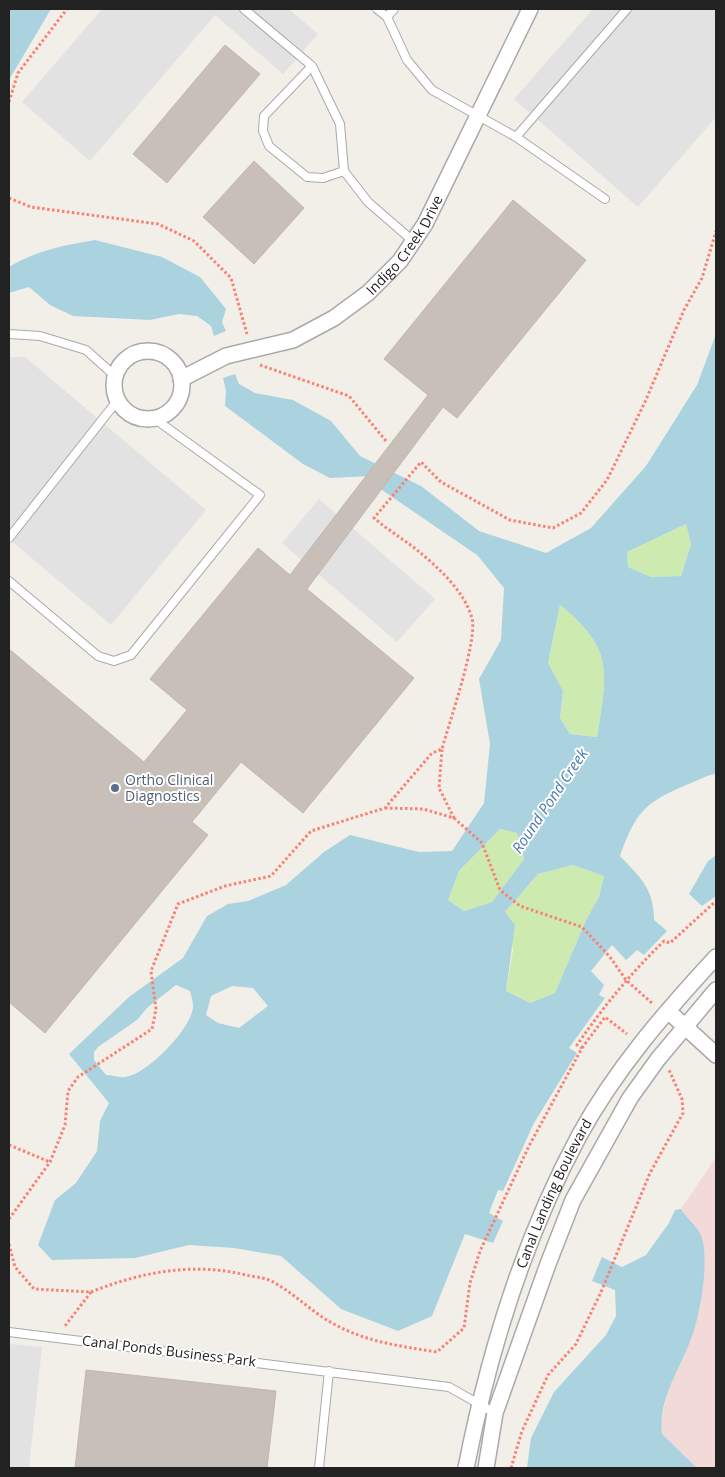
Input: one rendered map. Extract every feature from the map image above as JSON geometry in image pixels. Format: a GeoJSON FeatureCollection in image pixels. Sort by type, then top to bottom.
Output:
{"type":"FeatureCollection","features":[{"type":"Feature","properties":{"kind":"street","name":"Indigo Creek Drive"},"geometry":{"type":"LineString","coordinates":[[181,379],[226,356],[293,340],[334,318],[368,293],[400,261],[425,224],[530,9]]}},
{"type":"Feature","properties":{"kind":"street"},"geometry":{"type":"LineString","coordinates":[[147,351],[159,353],[170,358],[177,368],[181,379],[180,395],[175,406],[166,414],[155,418],[134,417],[124,410],[117,401],[114,390],[115,376],[120,365],[128,356],[147,351]]}},
{"type":"Feature","properties":{"kind":"street","name":"Canal Landing Boulevard"},"geometry":{"type":"LineString","coordinates":[[466,1468],[479,1404],[513,1296],[538,1225],[556,1182],[579,1136],[639,1044],[716,957]]}},
{"type":"Feature","properties":{"kind":"street","name":"Canal Landing Boulevard"},"geometry":{"type":"LineString","coordinates":[[486,1468],[495,1413],[544,1273],[573,1200],[630,1098],[685,1026],[716,990]]}},
{"type":"Feature","properties":{"kind":"street"},"geometry":{"type":"LineString","coordinates":[[668,1011],[716,1055]]}},
{"type":"Feature","properties":{"kind":"lane"},"geometry":{"type":"LineString","coordinates":[[244,9],[312,66],[340,124],[344,171],[368,202],[413,241]]}},
{"type":"Feature","properties":{"kind":"lane"},"geometry":{"type":"LineString","coordinates":[[377,9],[387,17],[407,60],[432,90],[516,137],[605,199]]}},
{"type":"Feature","properties":{"kind":"lane"},"geometry":{"type":"LineString","coordinates":[[387,17],[394,9]]}},
{"type":"Feature","properties":{"kind":"lane"},"geometry":{"type":"LineString","coordinates":[[516,137],[627,9]]}},
{"type":"Feature","properties":{"kind":"lane"},"geometry":{"type":"LineString","coordinates":[[312,66],[264,116],[263,131],[270,146],[307,177],[322,178],[344,171]]}},
{"type":"Feature","properties":{"kind":"lane"},"geometry":{"type":"LineString","coordinates":[[9,334],[40,336],[86,350],[115,376]]}},
{"type":"Feature","properties":{"kind":"lane"},"geometry":{"type":"LineString","coordinates":[[9,538],[117,401]]}},
{"type":"Feature","properties":{"kind":"lane"},"geometry":{"type":"LineString","coordinates":[[9,581],[98,656],[114,661],[131,656],[260,495],[155,418]]}},
{"type":"Feature","properties":{"kind":"lane","name":"Canal Ponds Business Park"},"geometry":{"type":"LineString","coordinates":[[9,1332],[329,1370],[449,1387],[495,1413]]}},
{"type":"Feature","properties":{"kind":"lane"},"geometry":{"type":"LineString","coordinates":[[319,1468],[329,1370]]}},
{"type":"Feature","properties":{"kind":"path"},"geometry":{"type":"LineString","coordinates":[[9,102],[18,73],[67,9]]}},
{"type":"Feature","properties":{"kind":"path"},"geometry":{"type":"LineString","coordinates":[[9,198],[31,207],[158,224],[194,241],[231,278],[251,349],[260,365],[349,396],[386,441]]}},
{"type":"Feature","properties":{"kind":"path"},"geometry":{"type":"LineString","coordinates":[[648,1012],[654,1005],[626,980],[610,957],[582,927],[520,906],[500,890],[482,842],[454,818],[439,788],[442,749],[469,654],[473,620],[461,594],[443,575],[416,550],[374,518],[421,462],[441,482],[510,520],[553,528],[581,513],[607,480],[645,402],[684,310],[702,278],[716,231]]}},
{"type":"Feature","properties":{"kind":"path"},"geometry":{"type":"LineString","coordinates":[[385,808],[432,753],[442,749]]}},
{"type":"Feature","properties":{"kind":"path"},"geometry":{"type":"LineString","coordinates":[[9,1218],[50,1162],[65,1126],[68,1091],[78,1077],[102,1063],[152,1028],[156,1009],[151,971],[178,904],[225,886],[271,876],[311,831],[385,808],[423,809],[454,818]]}},
{"type":"Feature","properties":{"kind":"path"},"geometry":{"type":"LineString","coordinates":[[582,1048],[577,1045],[626,980],[664,941],[670,943],[716,901]]}},
{"type":"Feature","properties":{"kind":"path"},"geometry":{"type":"LineString","coordinates":[[9,1244],[15,1267],[34,1289],[91,1292],[119,1280],[187,1268],[233,1272],[269,1280],[332,1323],[368,1340],[437,1352],[464,1328],[470,1283],[480,1250],[553,1098],[582,1048],[606,1017],[629,1036]]}},
{"type":"Feature","properties":{"kind":"path"},"geometry":{"type":"LineString","coordinates":[[511,1468],[522,1431],[548,1375],[576,1344],[601,1292],[650,1174],[683,1113],[682,1099],[667,1067]]}},
{"type":"Feature","properties":{"kind":"path"},"geometry":{"type":"LineString","coordinates":[[9,1144],[50,1162]]}},
{"type":"Feature","properties":{"kind":"path"},"geometry":{"type":"LineString","coordinates":[[57,1337],[91,1292]]}},
{"type":"Feature","properties":{"kind":"shaded area"},"geometry":{"type":"Polygon","coordinates":[[[102,9],[289,9],[318,34],[283,74],[215,15],[90,161],[22,102],[102,9]]]}},
{"type":"Feature","properties":{"kind":"shaded area"},"geometry":{"type":"Polygon","coordinates":[[[593,9],[716,9],[716,117],[638,207],[514,99],[593,9]]]}},
{"type":"Feature","properties":{"kind":"shaded area"},"geometry":{"type":"Polygon","coordinates":[[[9,357],[25,357],[206,510],[111,625],[9,539],[9,357]]]}},
{"type":"Feature","properties":{"kind":"shaded area"},"geometry":{"type":"Polygon","coordinates":[[[319,499],[435,599],[397,642],[282,543],[319,499]]]}},
{"type":"Feature","properties":{"kind":"shaded area"},"geometry":{"type":"Polygon","coordinates":[[[716,1157],[716,1468],[697,1468],[662,1434],[661,1421],[669,1385],[691,1338],[701,1293],[700,1234],[681,1209],[716,1157]]]}},
{"type":"Feature","properties":{"kind":"shaded area"},"geometry":{"type":"Polygon","coordinates":[[[9,1344],[42,1347],[29,1468],[9,1468],[9,1344]]]}},
{"type":"Feature","properties":{"kind":"green space"},"geometry":{"type":"Polygon","coordinates":[[[686,524],[691,544],[681,576],[651,577],[628,567],[627,552],[686,524]]]}},
{"type":"Feature","properties":{"kind":"green space"},"geometry":{"type":"Polygon","coordinates":[[[560,605],[578,621],[599,649],[604,679],[597,737],[570,734],[560,718],[563,691],[548,663],[560,605]]]}},
{"type":"Feature","properties":{"kind":"green space"},"geometry":{"type":"Polygon","coordinates":[[[500,829],[517,833],[524,859],[492,902],[464,911],[448,900],[459,871],[500,829]]]}},
{"type":"Feature","properties":{"kind":"green space"},"geometry":{"type":"Polygon","coordinates":[[[573,865],[604,876],[599,897],[587,918],[555,993],[530,1003],[506,991],[513,950],[505,912],[538,874],[573,865]]]}},
{"type":"Feature","properties":{"kind":"water"},"geometry":{"type":"Polygon","coordinates":[[[9,9],[51,9],[9,80],[9,9]]]}},
{"type":"Feature","properties":{"kind":"water"},"geometry":{"type":"Polygon","coordinates":[[[95,240],[162,257],[200,277],[226,309],[222,322],[226,331],[214,336],[211,326],[197,316],[179,314],[150,320],[73,316],[50,305],[29,287],[9,293],[9,267],[40,253],[95,240]]]}},
{"type":"Feature","properties":{"kind":"water"},"geometry":{"type":"Polygon","coordinates":[[[716,334],[716,774],[707,776],[653,802],[638,817],[632,827],[620,856],[645,885],[652,900],[654,920],[667,931],[644,955],[637,950],[626,960],[612,945],[591,971],[604,985],[599,995],[605,998],[569,1048],[577,1053],[534,1123],[503,1191],[498,1190],[489,1213],[503,1221],[493,1243],[465,1234],[432,1316],[398,1331],[341,1309],[281,1256],[234,1248],[189,1245],[135,1258],[52,1260],[38,1245],[55,1200],[76,1183],[97,1151],[100,1121],[109,1103],[69,1054],[129,997],[183,958],[207,916],[228,904],[248,901],[286,885],[324,852],[350,835],[419,852],[452,851],[484,803],[490,744],[479,679],[501,640],[504,588],[469,545],[371,476],[330,478],[303,464],[225,406],[226,391],[223,378],[235,374],[239,384],[255,393],[293,400],[331,421],[360,456],[421,486],[479,531],[546,553],[591,528],[646,466],[697,385],[716,334]],[[686,524],[627,552],[628,567],[651,577],[681,576],[691,544],[686,524]],[[560,605],[548,663],[563,691],[560,718],[570,734],[597,737],[604,679],[599,649],[578,621],[560,605]],[[500,829],[459,871],[448,900],[464,911],[492,902],[524,859],[517,833],[500,829]],[[573,865],[538,874],[505,912],[515,925],[506,991],[530,1003],[555,993],[587,918],[599,897],[604,876],[573,865]],[[176,985],[148,1007],[137,1020],[98,1047],[94,1052],[94,1060],[106,1075],[125,1077],[134,1074],[145,1068],[167,1049],[191,1015],[193,1006],[190,991],[176,985]],[[232,986],[211,996],[206,1015],[218,1023],[239,1028],[268,1006],[253,988],[232,986]]]}},
{"type":"Feature","properties":{"kind":"water"},"geometry":{"type":"Polygon","coordinates":[[[716,855],[716,896],[702,906],[689,894],[708,861],[716,855]]]}},
{"type":"Feature","properties":{"kind":"water"},"geometry":{"type":"Polygon","coordinates":[[[681,1209],[700,1233],[703,1243],[703,1286],[698,1316],[691,1339],[666,1397],[663,1409],[662,1434],[697,1468],[527,1468],[531,1438],[554,1392],[606,1335],[616,1316],[615,1290],[592,1281],[602,1257],[622,1267],[646,1255],[669,1223],[675,1210],[681,1209]]]}},
{"type":"Feature","properties":{"kind":"building"},"geometry":{"type":"Polygon","coordinates":[[[225,45],[260,74],[167,183],[133,154],[225,45]]]}},
{"type":"Feature","properties":{"kind":"building"},"geometry":{"type":"Polygon","coordinates":[[[254,161],[304,208],[254,264],[203,217],[254,161]]]}},
{"type":"Feature","properties":{"kind":"building","name":"Ortho Clinical Diagnostics"},"geometry":{"type":"Polygon","coordinates":[[[513,200],[586,260],[457,418],[443,407],[307,589],[414,678],[303,813],[241,762],[192,822],[208,835],[45,1033],[9,1002],[9,649],[144,762],[187,710],[150,679],[258,548],[290,575],[428,395],[384,359],[513,200]]]}},
{"type":"Feature","properties":{"kind":"building"},"geometry":{"type":"Polygon","coordinates":[[[86,1370],[276,1391],[267,1468],[75,1468],[86,1370]]]}},
{"type":"Feature","properties":{"kind":"waterway","name":"Round Pond Creek"},"geometry":{"type":"LineString","coordinates":[[378,484],[476,551]]}},
{"type":"Feature","properties":{"kind":"place","name":"Ortho Clinical Diagnostics"},"geometry":{"type":"Point","coordinates":[115,788]}}]}
